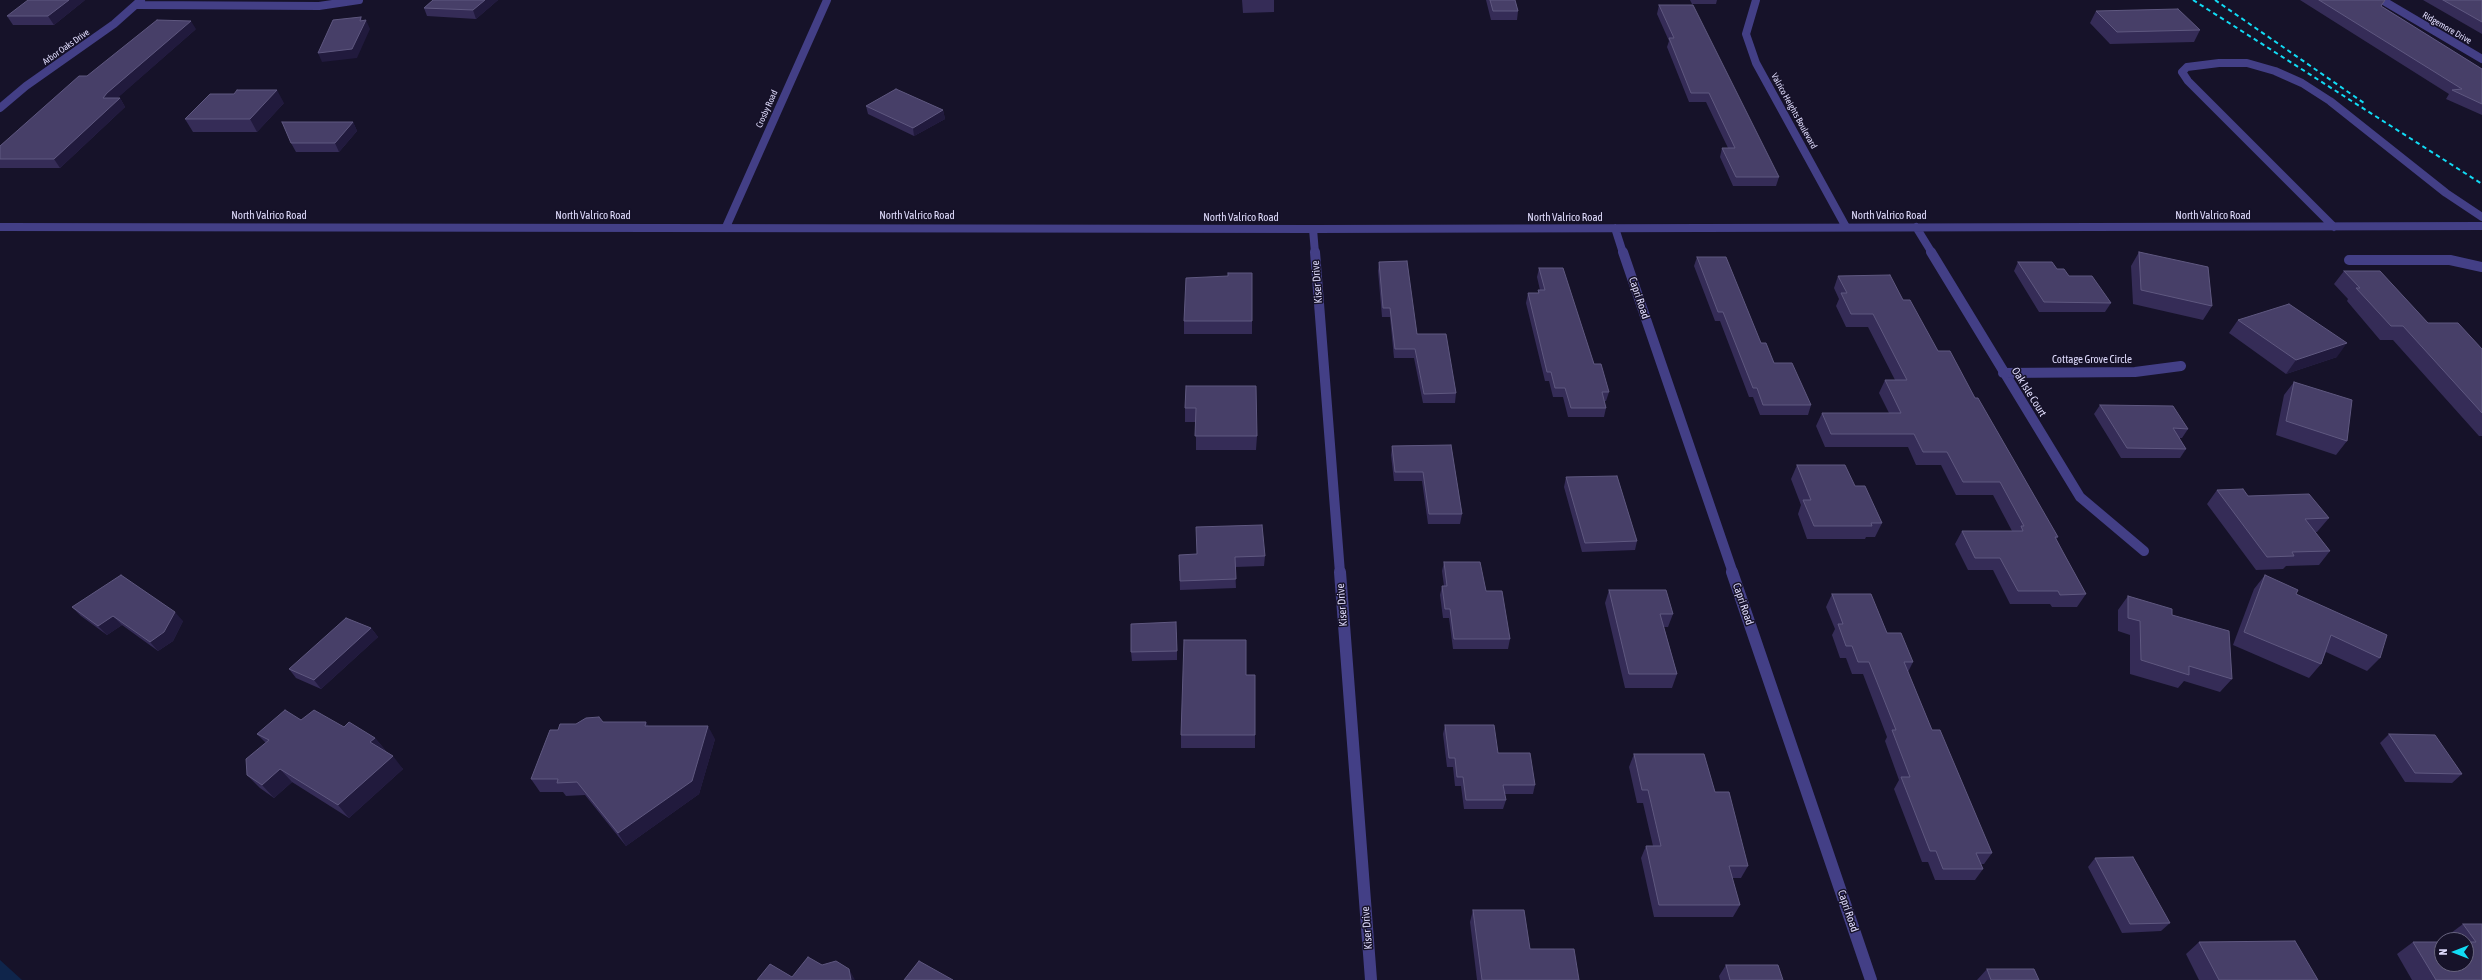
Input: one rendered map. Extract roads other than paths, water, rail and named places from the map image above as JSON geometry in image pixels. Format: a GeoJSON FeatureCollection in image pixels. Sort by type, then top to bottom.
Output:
{"type":"FeatureCollection","features":[{"type":"Feature","properties":{"kind":"street"},"geometry":{"type":"LineString","coordinates":[[139,2],[319,6],[359,0]]}},
{"type":"Feature","properties":{"kind":"street","name":"Crosby Road"},"geometry":{"type":"LineString","coordinates":[[726,227],[827,0]]}},
{"type":"Feature","properties":{"kind":"street","name":"Valrico Heights Boulevard"},"geometry":{"type":"LineString","coordinates":[[1756,0],[1746,34],[1756,63],[1846,227]]}},
{"type":"Feature","properties":{"kind":"street","name":"Ridgemore Drive"},"geometry":{"type":"LineString","coordinates":[[2382,0],[2482,59]]}},
{"type":"Feature","properties":{"kind":"street","name":"Arbor Oaks Drive"},"geometry":{"type":"LineString","coordinates":[[0,108],[26,86],[114,24],[139,2]]}},
{"type":"Feature","properties":{"kind":"street"},"geometry":{"type":"LineString","coordinates":[[2334,227],[2188,81],[2182,72],[2187,67],[2219,63],[2247,63],[2275,71],[2302,83],[2330,101],[2446,193],[2482,218]]}},
{"type":"Feature","properties":{"kind":"street","name":"North Valrico Road"},"geometry":{"type":"LineString","coordinates":[[0,227],[1313,229],[2482,226]]}},
{"type":"Feature","properties":{"kind":"street","name":"Oak Isle Court"},"geometry":{"type":"LineString","coordinates":[[1916,227],[2003,373],[2080,497],[2144,551]]}},
{"type":"Feature","properties":{"kind":"street","name":"Capri Road"},"geometry":{"type":"LineString","coordinates":[[1615,228],[1871,980]]}},
{"type":"Feature","properties":{"kind":"street","name":"Kiser Drive"},"geometry":{"type":"LineString","coordinates":[[1313,229],[1371,980]]}},
{"type":"Feature","properties":{"kind":"street"},"geometry":{"type":"LineString","coordinates":[[2349,260],[2450,260],[2482,267]]}},
{"type":"Feature","properties":{"kind":"street","name":"Cottage Grove Circle"},"geometry":{"type":"LineString","coordinates":[[2003,373],[2135,372],[2181,366]]}},
{"type":"Feature","properties":{"kind":"water"},"geometry":{"type":"Polygon","coordinates":[[[0,960],[22,980],[0,980],[0,960]]]}},
{"type":"Feature","properties":{"kind":"railway"},"geometry":{"type":"LineString","coordinates":[[2193,0],[2482,184]]}},
{"type":"Feature","properties":{"kind":"railway"},"geometry":{"type":"LineString","coordinates":[[2215,0],[2364,103]]}}]}
